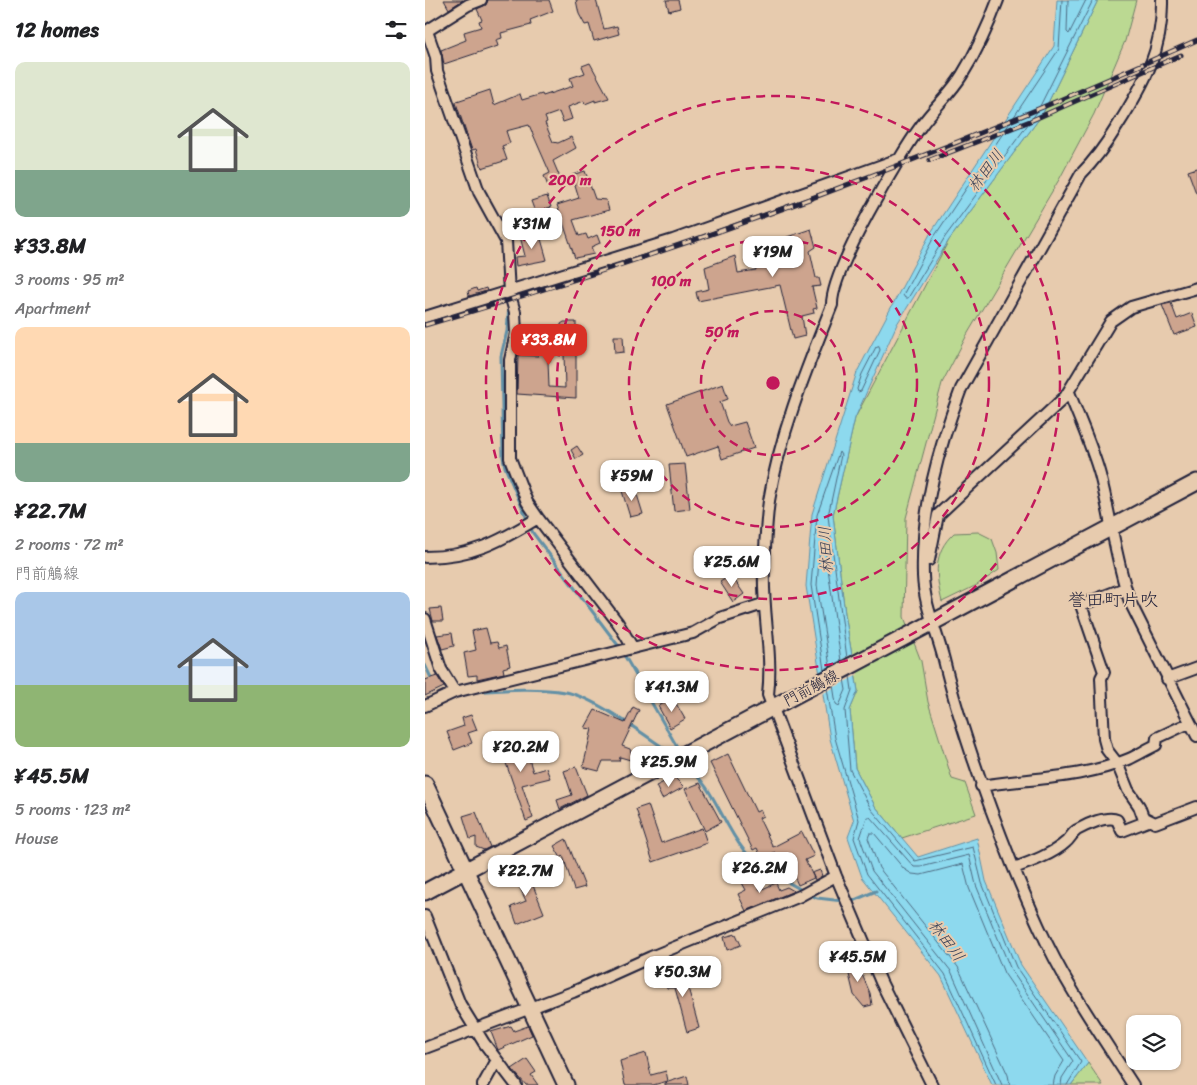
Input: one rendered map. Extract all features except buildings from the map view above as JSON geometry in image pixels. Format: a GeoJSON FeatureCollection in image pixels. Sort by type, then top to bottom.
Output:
{"type":"FeatureCollection","features":[{"type":"Feature","properties":{"kind":"main road","name":"門前鵤線"},"geometry":{"type":"LineString","coordinates":[[425,892],[467,872],[1197,482]]}},
{"type":"Feature","properties":{"kind":"main road"},"geometry":{"type":"LineString","coordinates":[[425,784],[566,1085]]}},
{"type":"Feature","properties":{"kind":"street"},"geometry":{"type":"LineString","coordinates":[[481,0],[468,5],[426,31],[436,57],[437,71],[479,192],[506,242],[509,292],[515,312],[515,333],[510,360],[510,458],[527,502],[619,623],[633,648]]}},
{"type":"Feature","properties":{"kind":"street"},"geometry":{"type":"LineString","coordinates":[[932,1085],[881,982],[836,876],[775,707],[768,695],[770,675],[763,604],[769,501],[788,425],[802,381],[832,305],[832,296],[844,264],[899,159],[921,125],[961,77],[983,39],[998,0]]}},
{"type":"Feature","properties":{"kind":"street"},"geometry":{"type":"LineString","coordinates":[[1133,1085],[1069,986],[1033,915],[981,786],[958,718],[930,624],[924,595],[923,575],[925,510],[948,422],[961,388],[1081,174],[1097,159],[1143,86],[1157,48],[1162,0]]}},
{"type":"Feature","properties":{"kind":"street"},"geometry":{"type":"LineString","coordinates":[[425,317],[673,240],[899,159]]}},
{"type":"Feature","properties":{"kind":"street"},"geometry":{"type":"LineString","coordinates":[[923,575],[929,564],[938,515],[1065,397],[1111,321],[1121,312],[1131,307],[1197,288]]}},
{"type":"Feature","properties":{"kind":"street"},"geometry":{"type":"LineString","coordinates":[[1069,392],[1091,446],[1113,526],[1125,588],[1167,679],[1197,736]]}},
{"type":"Feature","properties":{"kind":"street"},"geometry":{"type":"LineString","coordinates":[[425,557],[467,553],[493,543],[538,518]]}},
{"type":"Feature","properties":{"kind":"street"},"geometry":{"type":"LineString","coordinates":[[1125,588],[1081,605],[1104,672],[1101,678],[1104,739],[1107,750],[1117,763],[1143,817],[1148,821],[1155,823],[1197,807]]}},
{"type":"Feature","properties":{"kind":"street"},"geometry":{"type":"LineString","coordinates":[[425,706],[455,692],[693,633],[720,618],[763,604]]}},
{"type":"Feature","properties":{"kind":"street"},"geometry":{"type":"LineString","coordinates":[[425,619],[441,669],[455,692]]}},
{"type":"Feature","properties":{"kind":"street"},"geometry":{"type":"LineString","coordinates":[[1167,679],[1197,668]]}},
{"type":"Feature","properties":{"kind":"street"},"geometry":{"type":"LineString","coordinates":[[981,786],[1048,778],[1117,763],[1156,745],[1157,738],[1189,723]]}},
{"type":"Feature","properties":{"kind":"street"},"geometry":{"type":"LineString","coordinates":[[1014,868],[1067,842],[1075,831],[1099,821],[1113,818],[1117,820],[1122,831],[1148,821]]}},
{"type":"Feature","properties":{"kind":"street"},"geometry":{"type":"LineString","coordinates":[[425,1048],[531,1008],[801,896],[836,876]]}},
{"type":"Feature","properties":{"kind":"street"},"geometry":{"type":"LineString","coordinates":[[425,916],[459,1004],[516,1085]]}},
{"type":"Feature","properties":{"kind":"street"},"geometry":{"type":"LineString","coordinates":[[483,1085],[497,1060]]}},
{"type":"Feature","properties":{"kind":"green space"},"geometry":{"type":"Polygon","coordinates":[[[1098,0],[1136,0],[1125,41],[1094,114],[1060,178],[968,333],[942,383],[906,518],[904,617],[921,661],[928,702],[952,779],[965,783],[976,814],[902,838],[875,806],[855,768],[850,710],[858,691],[845,614],[833,515],[855,418],[949,240],[1042,115],[1098,0]]]}},
{"type":"Feature","properties":{"kind":"green space"},"geometry":{"type":"Polygon","coordinates":[[[978,532],[992,539],[997,553],[999,570],[977,585],[942,602],[937,565],[942,549],[954,533],[978,532]]]}},
{"type":"Feature","properties":{"kind":"green space"},"geometry":{"type":"Polygon","coordinates":[[[1088,1063],[1103,1085],[1071,1085],[1088,1063]]]}},
{"type":"Feature","properties":{"kind":"water","name":"林田川"},"geometry":{"type":"Polygon","coordinates":[[[1057,0],[1098,0],[1042,115],[949,240],[897,324],[855,418],[833,515],[845,614],[858,691],[850,710],[855,768],[875,806],[918,857],[977,838],[986,881],[1021,965],[1088,1063],[1071,1085],[992,1085],[941,976],[862,877],[848,837],[854,821],[830,739],[806,586],[812,514],[857,372],[930,234],[1054,46],[1057,0]]]}},
{"type":"Feature","properties":{"kind":"pier"},"geometry":{"type":"Polygon","coordinates":[[[854,653],[858,675],[820,695],[817,674],[854,653]]]}},
{"type":"Feature","properties":{"kind":"waterway"},"geometry":{"type":"LineString","coordinates":[[486,193],[488,199]]}},
{"type":"Feature","properties":{"kind":"waterway"},"geometry":{"type":"LineString","coordinates":[[509,305],[507,331],[501,356],[503,457],[505,467],[533,533],[620,648]]}},
{"type":"Feature","properties":{"kind":"waterway"},"geometry":{"type":"LineString","coordinates":[[623,653],[680,752]]}},
{"type":"Feature","properties":{"kind":"waterway"},"geometry":{"type":"LineString","coordinates":[[425,665],[433,682]]}},
{"type":"Feature","properties":{"kind":"waterway"},"geometry":{"type":"LineString","coordinates":[[472,692],[530,689],[554,690],[576,695],[617,716],[665,749]]}},
{"type":"Feature","properties":{"kind":"waterway"},"geometry":{"type":"LineString","coordinates":[[686,759],[698,774]]}},
{"type":"Feature","properties":{"kind":"waterway"},"geometry":{"type":"LineString","coordinates":[[683,764],[703,782],[735,838],[749,856],[763,868],[803,891]]}},
{"type":"Feature","properties":{"kind":"waterway"},"geometry":{"type":"LineString","coordinates":[[850,902],[876,891]]}},
{"type":"Feature","properties":{"kind":"waterway"},"geometry":{"type":"LineString","coordinates":[[808,894],[817,898],[843,901]]}},
{"type":"Feature","properties":{"kind":"railway"},"geometry":{"type":"LineString","coordinates":[[425,325],[524,296],[622,264],[816,196],[1008,122],[1197,40]]}},
{"type":"Feature","properties":{"kind":"railway"},"geometry":{"type":"LineString","coordinates":[[930,160],[1030,121],[1181,55]]}},
{"type":"Feature","properties":{"kind":"district","name":"誉田町片吹"},"geometry":{"type":"Point","coordinates":[1113,600]}}]}
